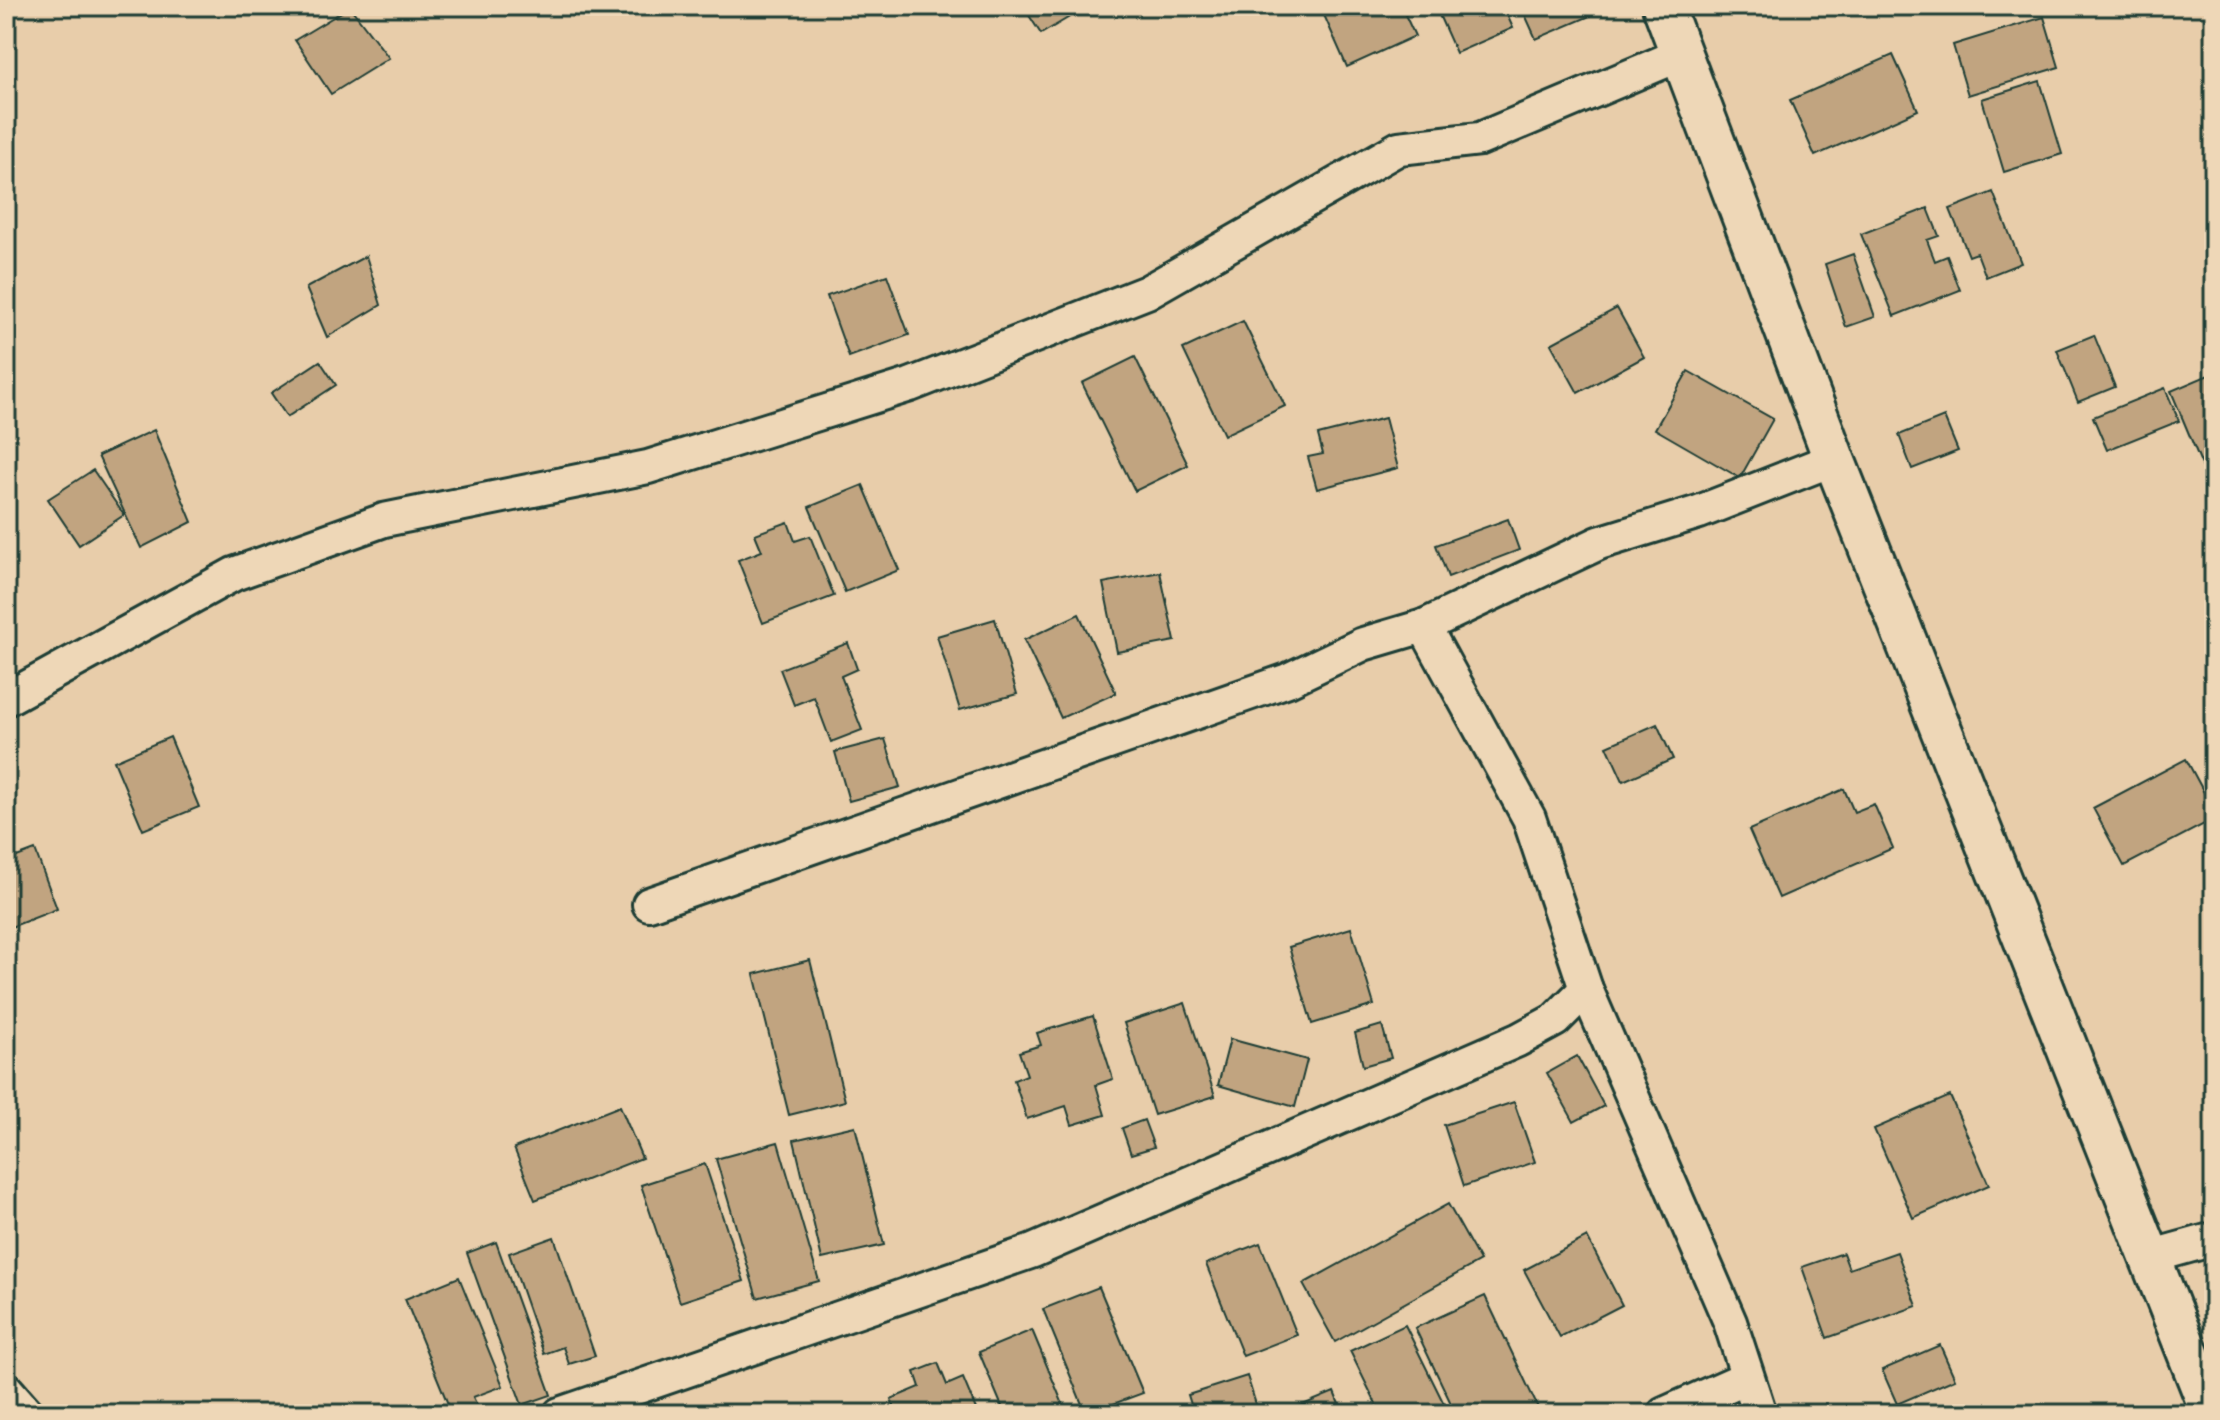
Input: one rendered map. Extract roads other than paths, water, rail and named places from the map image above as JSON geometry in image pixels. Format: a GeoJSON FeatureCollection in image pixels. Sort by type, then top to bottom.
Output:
{"type":"FeatureCollection","features":[{"type":"Feature","properties":{"kind":"street"},"geometry":{"type":"LineString","coordinates":[[1663,6],[1834,459],[2212,1414]]}},
{"type":"Feature","properties":{"kind":"street"},"geometry":{"type":"LineString","coordinates":[[6,699],[234,574],[384,520],[648,467],[910,385],[1147,292],[1399,148],[1480,139],[1682,54]]}},
{"type":"Feature","properties":{"kind":"street"},"geometry":{"type":"LineString","coordinates":[[649,904],[1288,680],[1363,644],[1424,626],[1599,543],[1699,512],[1834,459]]}},
{"type":"Feature","properties":{"kind":"street"},"geometry":{"type":"LineString","coordinates":[[1424,626],[1529,818],[1586,989],[1730,1322],[1760,1414]]}},
{"type":"Feature","properties":{"kind":"street"},"geometry":{"type":"LineString","coordinates":[[560,1414],[1033,1251],[1518,1040],[1555,1020],[1586,989]]}},
{"type":"Feature","properties":{"kind":"street"},"geometry":{"type":"LineString","coordinates":[[2149,1257],[2214,1239]]}},
{"type":"Feature","properties":{"kind":"street"},"geometry":{"type":"LineString","coordinates":[[1664,1414],[1747,1377]]}},
{"type":"Feature","properties":{"kind":"street"},"geometry":{"type":"LineString","coordinates":[[6,1389],[28,1414]]}}]}
